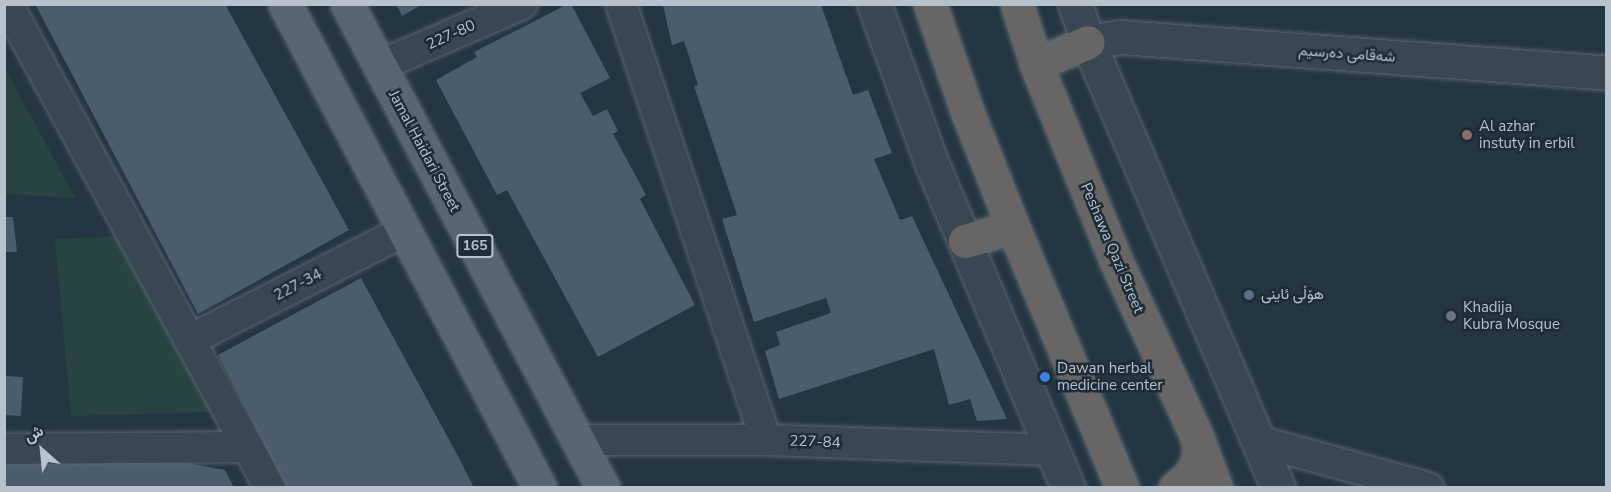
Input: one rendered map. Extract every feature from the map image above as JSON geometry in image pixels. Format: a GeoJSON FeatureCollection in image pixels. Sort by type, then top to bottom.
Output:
{"type":"FeatureCollection","features":[{"type":"Feature","properties":{"kind":"highway"},"geometry":{"type":"LineString","coordinates":[[930,4],[967,111],[1013,227],[1123,480]]}},
{"type":"Feature","properties":{"kind":"highway","name":"Peshawa Qazi Street"},"geometry":{"type":"LineString","coordinates":[[1017,4],[1036,64],[1116,261],[1196,435],[1216,488]]}},
{"type":"Feature","properties":{"kind":"highway"},"geometry":{"type":"LineString","coordinates":[[1036,64],[1088,42]]}},
{"type":"Feature","properties":{"kind":"highway"},"geometry":{"type":"LineString","coordinates":[[965,241],[1013,227]]}},
{"type":"Feature","properties":{"kind":"highway"},"geometry":{"type":"LineString","coordinates":[[1175,488],[1189,476],[1197,463],[1199,448],[1196,435]]}},
{"type":"Feature","properties":{"kind":"main road"},"geometry":{"type":"LineString","coordinates":[[285,4],[540,488]]}},
{"type":"Feature","properties":{"kind":"main road","name":"Jamal Haidari Street"},"geometry":{"type":"LineString","coordinates":[[346,4],[603,488]]}},
{"type":"Feature","properties":{"kind":"street"},"geometry":{"type":"LineString","coordinates":[[7,4],[270,488]]}},
{"type":"Feature","properties":{"kind":"street","name":"227-80"},"geometry":{"type":"LineString","coordinates":[[380,66],[522,4]]}},
{"type":"Feature","properties":{"kind":"street"},"geometry":{"type":"LineString","coordinates":[[621,4],[766,440]]}},
{"type":"Feature","properties":{"kind":"street"},"geometry":{"type":"LineString","coordinates":[[874,4],[924,143],[1068,488]]}},
{"type":"Feature","properties":{"kind":"street"},"geometry":{"type":"LineString","coordinates":[[1075,4],[1088,42],[1278,488]]}},
{"type":"Feature","properties":{"kind":"street","name":"شەقامی دەرسیم"},"geometry":{"type":"LineString","coordinates":[[1088,42],[1121,37],[1606,73]]}},
{"type":"Feature","properties":{"kind":"street","name":"227-34"},"geometry":{"type":"LineString","coordinates":[[190,340],[405,230]]}},
{"type":"Feature","properties":{"kind":"street","name":"227-84"},"geometry":{"type":"LineString","coordinates":[[577,440],[766,440],[1052,450]]}},
{"type":"Feature","properties":{"kind":"street"},"geometry":{"type":"LineString","coordinates":[[1258,441],[1429,488]]}},
{"type":"Feature","properties":{"kind":"street"},"geometry":{"type":"LineString","coordinates":[[4,449],[248,447]]}},
{"type":"Feature","properties":{"kind":"green space"},"geometry":{"type":"Polygon","coordinates":[[[5,68],[75,198],[5,194],[5,68]]]}},
{"type":"Feature","properties":{"kind":"green space"},"geometry":{"type":"Polygon","coordinates":[[[126,236],[218,412],[71,416],[55,239],[126,236]]]}},
{"type":"Feature","properties":{"kind":"building"},"geometry":{"type":"Polygon","coordinates":[[[35,4],[225,4],[349,230],[198,314],[35,4]]]}},
{"type":"Feature","properties":{"kind":"building"},"geometry":{"type":"Polygon","coordinates":[[[396,4],[423,4],[402,16],[396,4]]]}},
{"type":"Feature","properties":{"kind":"building"},"geometry":{"type":"Polygon","coordinates":[[[571,4],[610,78],[580,93],[593,116],[607,109],[618,131],[613,134],[646,195],[640,199],[695,305],[598,357],[507,190],[497,195],[436,80],[477,57],[474,52],[571,4]]]}},
{"type":"Feature","properties":{"kind":"building"},"geometry":{"type":"Polygon","coordinates":[[[663,5],[821,5],[853,95],[868,90],[892,153],[874,159],[900,220],[912,216],[1007,419],[977,421],[970,399],[949,405],[934,349],[779,399],[765,351],[780,345],[776,332],[831,313],[826,298],[754,322],[722,219],[737,215],[694,86],[698,85],[684,41],[672,45],[663,5]]]}},
{"type":"Feature","properties":{"kind":"building"},"geometry":{"type":"Polygon","coordinates":[[[4,217],[13,217],[17,252],[4,252],[4,217]]]}},
{"type":"Feature","properties":{"kind":"building"},"geometry":{"type":"Polygon","coordinates":[[[361,278],[474,488],[287,488],[218,355],[361,278]]]}},
{"type":"Feature","properties":{"kind":"building"},"geometry":{"type":"Polygon","coordinates":[[[5,376],[23,377],[21,416],[4,415],[5,376]]]}},
{"type":"Feature","properties":{"kind":"building"},"geometry":{"type":"Polygon","coordinates":[[[176,461],[225,470],[234,488],[4,488],[4,464],[176,461]]]}},
{"type":"Feature","properties":{"kind":"place","name":"Al azhar instuty in erbil"},"geometry":{"type":"Point","coordinates":[1467,135]}},
{"type":"Feature","properties":{"kind":"place","name":"هۆڵی ئاینی"},"geometry":{"type":"Point","coordinates":[1249,295]}},
{"type":"Feature","properties":{"kind":"place","name":"Khadija Kubra Mosque"},"geometry":{"type":"Point","coordinates":[1451,316]}},
{"type":"Feature","properties":{"kind":"place","name":"Dawan herbal medicine center"},"geometry":{"type":"Point","coordinates":[1045,377]}}]}
